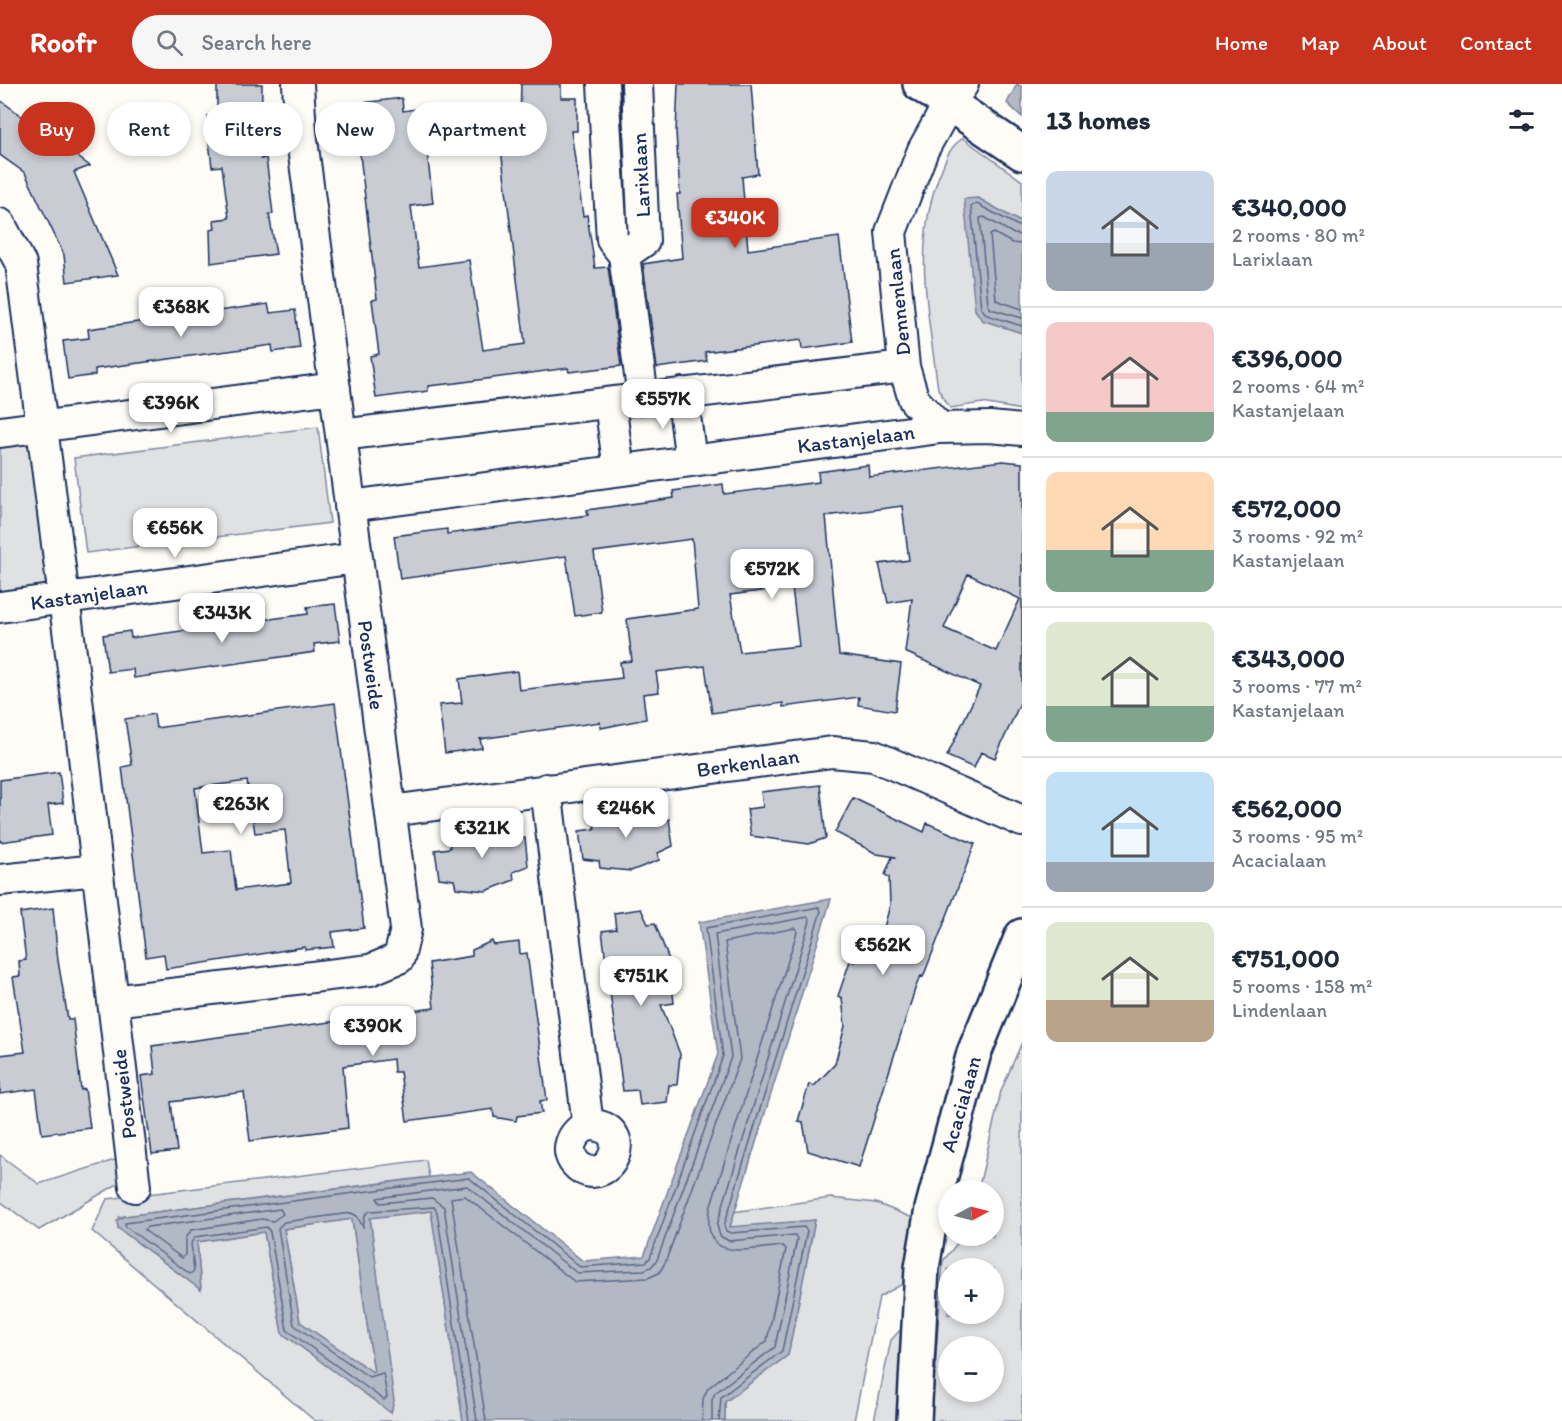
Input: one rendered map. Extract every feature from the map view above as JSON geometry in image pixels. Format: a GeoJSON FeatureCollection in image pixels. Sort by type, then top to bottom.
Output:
{"type":"FeatureCollection","features":[{"type":"Feature","properties":{"kind":"street","name":"Postweide"},"geometry":{"type":"LineString","coordinates":[[113,1001],[370,970],[399,957],[406,929],[301,132],[298,84]]}},
{"type":"Feature","properties":{"kind":"street","name":"Larixlaan"},"geometry":{"type":"LineString","coordinates":[[603,84],[612,240],[624,255],[644,398]]}},
{"type":"Feature","properties":{"kind":"street","name":"Larixlaan"},"geometry":{"type":"LineString","coordinates":[[624,255],[645,241],[637,84]]}},
{"type":"Feature","properties":{"kind":"street"},"geometry":{"type":"LineString","coordinates":[[920,84],[956,94],[1022,153]]}},
{"type":"Feature","properties":{"kind":"street","name":"Dennenlaan"},"geometry":{"type":"LineString","coordinates":[[940,428],[914,400],[904,367],[891,232],[923,150],[956,94]]}},
{"type":"Feature","properties":{"kind":"street","name":"Postweide"},"geometry":{"type":"LineString","coordinates":[[0,224],[21,264],[135,1187]]}},
{"type":"Feature","properties":{"kind":"street"},"geometry":{"type":"LineString","coordinates":[[341,435],[904,367]]}},
{"type":"Feature","properties":{"kind":"street"},"geometry":{"type":"LineString","coordinates":[[0,432],[335,388]]}},
{"type":"Feature","properties":{"kind":"street"},"geometry":{"type":"LineString","coordinates":[[682,393],[691,461]]}},
{"type":"Feature","properties":{"kind":"street"},"geometry":{"type":"LineString","coordinates":[[610,403],[619,470]]}},
{"type":"Feature","properties":{"kind":"street","name":"Kastanjelaan"},"geometry":{"type":"LineString","coordinates":[[350,506],[940,428],[990,427],[1022,430]]}},
{"type":"Feature","properties":{"kind":"street","name":"Kastanjelaan"},"geometry":{"type":"LineString","coordinates":[[0,607],[357,558]]}},
{"type":"Feature","properties":{"kind":"street","name":"Berkenlaan"},"geometry":{"type":"LineString","coordinates":[[391,811],[832,752],[874,756],[1022,821]]}},
{"type":"Feature","properties":{"kind":"street"},"geometry":{"type":"LineString","coordinates":[[546,789],[588,1125]]}},
{"type":"Feature","properties":{"kind":"street"},"geometry":{"type":"LineString","coordinates":[[0,880],[97,870]]}},
{"type":"Feature","properties":{"kind":"street","name":"Acacialaan"},"geometry":{"type":"LineString","coordinates":[[914,1421],[922,1268],[932,1209],[974,1053],[1022,936]]}},
{"type":"Feature","properties":{"kind":"shaded area"},"geometry":{"type":"Polygon","coordinates":[[[963,138],[1022,181],[1022,223],[978,198],[982,320],[1022,333],[1022,410],[982,403],[950,408],[938,389],[925,282],[926,229],[939,176],[951,150],[963,138]]]}},
{"type":"Feature","properties":{"kind":"shaded area"},"geometry":{"type":"Polygon","coordinates":[[[318,427],[330,523],[86,553],[74,458],[318,427]]]}},
{"type":"Feature","properties":{"kind":"shaded area"},"geometry":{"type":"Polygon","coordinates":[[[29,436],[47,593],[0,600],[0,440],[29,436]]]}},
{"type":"Feature","properties":{"kind":"shaded area"},"geometry":{"type":"Polygon","coordinates":[[[1022,1042],[1022,1421],[931,1421],[938,1324],[1004,1324],[1004,1258],[945,1258],[955,1246],[1004,1246],[1004,1180],[981,1180],[1001,1091],[1022,1042]]]}},
{"type":"Feature","properties":{"kind":"shaded area"},"geometry":{"type":"Polygon","coordinates":[[[0,1155],[39,1184],[124,1157],[126,1179],[39,1230],[0,1201],[0,1155]]]}},
{"type":"Feature","properties":{"kind":"shaded area"},"geometry":{"type":"Polygon","coordinates":[[[426,1160],[429,1177],[125,1216],[119,1217],[118,1228],[201,1290],[197,1242],[264,1232],[282,1333],[391,1412],[393,1401],[370,1217],[431,1211],[463,1421],[315,1421],[92,1231],[107,1199],[426,1160]]]}},
{"type":"Feature","properties":{"kind":"shaded area"},"geometry":{"type":"Polygon","coordinates":[[[831,1198],[876,1203],[915,1219],[908,1281],[879,1297],[854,1421],[725,1421],[725,1402],[788,1355],[815,1220],[730,1228],[733,1212],[831,1198]]]}},
{"type":"Feature","properties":{"kind":"shaded area"},"geometry":{"type":"Polygon","coordinates":[[[352,1219],[374,1373],[300,1322],[284,1229],[352,1219]]]}},
{"type":"Feature","properties":{"kind":"shaded area"},"geometry":{"type":"Polygon","coordinates":[[[904,1326],[899,1421],[874,1421],[891,1340],[904,1326]]]}},
{"type":"Feature","properties":{"kind":"water"},"geometry":{"type":"Polygon","coordinates":[[[1017,84],[1022,87],[1022,117],[1007,103],[1017,84]]]}},
{"type":"Feature","properties":{"kind":"water"},"geometry":{"type":"Polygon","coordinates":[[[978,198],[1022,223],[1022,333],[982,320],[975,310],[964,199],[978,198]]]}},
{"type":"Feature","properties":{"kind":"water"},"geometry":{"type":"Polygon","coordinates":[[[831,899],[730,1227],[815,1220],[788,1355],[725,1402],[725,1421],[463,1421],[431,1211],[370,1218],[394,1401],[391,1413],[282,1333],[264,1232],[197,1242],[201,1290],[118,1228],[117,1220],[125,1216],[471,1172],[583,1261],[644,1256],[718,1054],[699,922],[831,899]],[[352,1219],[284,1229],[300,1322],[374,1372],[352,1219]]]}},
{"type":"Feature","properties":{"kind":"building"},"geometry":{"type":"Polygon","coordinates":[[[217,84],[262,84],[262,102],[217,102],[217,84]]]}},
{"type":"Feature","properties":{"kind":"building"},"geometry":{"type":"Polygon","coordinates":[[[521,84],[561,84],[561,98],[577,98],[577,131],[571,131],[583,216],[587,215],[595,268],[608,267],[621,366],[569,372],[568,368],[428,386],[428,391],[376,398],[370,356],[379,354],[372,300],[377,299],[360,156],[395,156],[395,102],[370,102],[402,98],[403,111],[407,110],[407,156],[428,156],[433,203],[411,206],[419,267],[469,260],[483,350],[525,344],[502,156],[547,156],[547,102],[521,102],[521,84]]]}},
{"type":"Feature","properties":{"kind":"building"},"geometry":{"type":"Polygon","coordinates":[[[678,84],[751,84],[758,174],[742,177],[748,250],[839,237],[852,342],[802,349],[801,340],[705,352],[707,361],[657,368],[643,264],[682,258],[677,194],[680,194],[676,132],[678,84]]]}},
{"type":"Feature","properties":{"kind":"building"},"geometry":{"type":"Polygon","coordinates":[[[0,100],[18,113],[18,156],[76,156],[90,166],[74,172],[118,275],[67,282],[64,255],[25,173],[0,155],[0,100]]]}},
{"type":"Feature","properties":{"kind":"building"},"geometry":{"type":"Polygon","coordinates":[[[211,156],[261,156],[261,159],[266,158],[273,214],[269,214],[276,254],[211,263],[210,230],[215,229],[214,220],[229,218],[222,166],[212,167],[211,156]]]}},
{"type":"Feature","properties":{"kind":"building"},"geometry":{"type":"Polygon","coordinates":[[[268,304],[270,313],[295,310],[300,348],[273,352],[272,345],[95,369],[95,375],[68,379],[63,341],[89,338],[88,329],[268,304]]]}},
{"type":"Feature","properties":{"kind":"building"},"geometry":{"type":"Polygon","coordinates":[[[1003,461],[1022,463],[1022,699],[995,758],[981,752],[974,768],[947,756],[980,686],[905,652],[912,599],[888,603],[879,564],[909,560],[902,506],[826,516],[839,655],[901,664],[895,711],[858,705],[859,697],[783,707],[783,703],[712,713],[705,666],[656,672],[659,692],[643,694],[646,719],[601,728],[600,722],[480,739],[482,748],[445,753],[439,705],[462,703],[459,679],[517,671],[519,690],[622,678],[620,662],[632,661],[627,619],[698,609],[692,539],[594,552],[602,612],[575,616],[566,556],[400,579],[394,536],[447,529],[447,534],[588,515],[587,510],[674,498],[673,491],[723,484],[724,494],[819,482],[818,472],[868,465],[869,477],[1003,461]],[[968,574],[944,628],[996,651],[1020,599],[968,574]],[[792,587],[730,595],[740,652],[799,646],[792,587]]]}},
{"type":"Feature","properties":{"kind":"building"},"geometry":{"type":"Polygon","coordinates":[[[335,604],[340,641],[314,644],[315,652],[134,678],[133,669],[108,672],[103,635],[130,631],[131,638],[308,614],[307,607],[335,604]]]}},
{"type":"Feature","properties":{"kind":"building"},"geometry":{"type":"Polygon","coordinates":[[[335,703],[364,928],[332,932],[334,947],[305,950],[305,947],[166,969],[164,954],[146,957],[122,767],[132,765],[125,719],[154,714],[156,728],[335,703]],[[247,781],[195,788],[203,853],[231,850],[236,890],[291,883],[285,830],[255,833],[247,781]]]}},
{"type":"Feature","properties":{"kind":"building"},"geometry":{"type":"Polygon","coordinates":[[[59,772],[63,803],[48,805],[52,835],[0,842],[0,780],[59,772]]]}},
{"type":"Feature","properties":{"kind":"building"},"geometry":{"type":"Polygon","coordinates":[[[820,785],[826,838],[809,844],[751,836],[747,809],[763,807],[761,792],[820,785]]]}},
{"type":"Feature","properties":{"kind":"building"},"geometry":{"type":"Polygon","coordinates":[[[853,798],[924,832],[927,823],[975,844],[923,977],[921,976],[916,986],[859,1167],[808,1151],[803,1122],[798,1121],[809,1084],[814,1086],[835,1064],[845,1026],[842,998],[838,996],[850,961],[855,962],[877,941],[880,943],[890,905],[889,877],[885,875],[892,857],[896,857],[877,854],[835,832],[853,798]]]}},
{"type":"Feature","properties":{"kind":"building"},"geometry":{"type":"Polygon","coordinates":[[[652,807],[654,821],[669,819],[673,846],[658,853],[659,860],[631,871],[600,868],[599,861],[583,859],[579,831],[595,829],[593,815],[652,807]]]}},
{"type":"Feature","properties":{"kind":"building"},"geometry":{"type":"Polygon","coordinates":[[[507,826],[509,841],[525,838],[528,866],[513,872],[514,880],[486,891],[456,888],[454,880],[439,878],[435,850],[450,848],[449,834],[507,826]]]}},
{"type":"Feature","properties":{"kind":"building"},"geometry":{"type":"Polygon","coordinates":[[[53,908],[58,961],[68,1019],[73,1019],[81,1090],[85,1089],[90,1128],[42,1134],[36,1089],[0,1094],[0,1055],[25,1052],[13,977],[20,976],[19,961],[26,960],[20,913],[53,908]]]}},
{"type":"Feature","properties":{"kind":"building"},"geometry":{"type":"Polygon","coordinates":[[[641,909],[648,924],[655,923],[669,960],[674,1003],[661,1005],[680,1054],[677,1085],[669,1085],[667,1102],[640,1105],[638,1090],[623,1091],[602,931],[616,929],[614,913],[641,909]]]}},
{"type":"Feature","properties":{"kind":"building"},"geometry":{"type":"Polygon","coordinates":[[[492,941],[494,945],[519,942],[520,954],[527,953],[547,1100],[540,1101],[542,1113],[517,1116],[516,1121],[494,1117],[493,1109],[407,1121],[400,1072],[394,1072],[393,1059],[343,1066],[348,1128],[250,1141],[244,1092],[171,1102],[177,1151],[152,1154],[141,1076],[155,1074],[152,1046],[434,1008],[429,963],[472,956],[472,950],[492,941]]]}}]}
